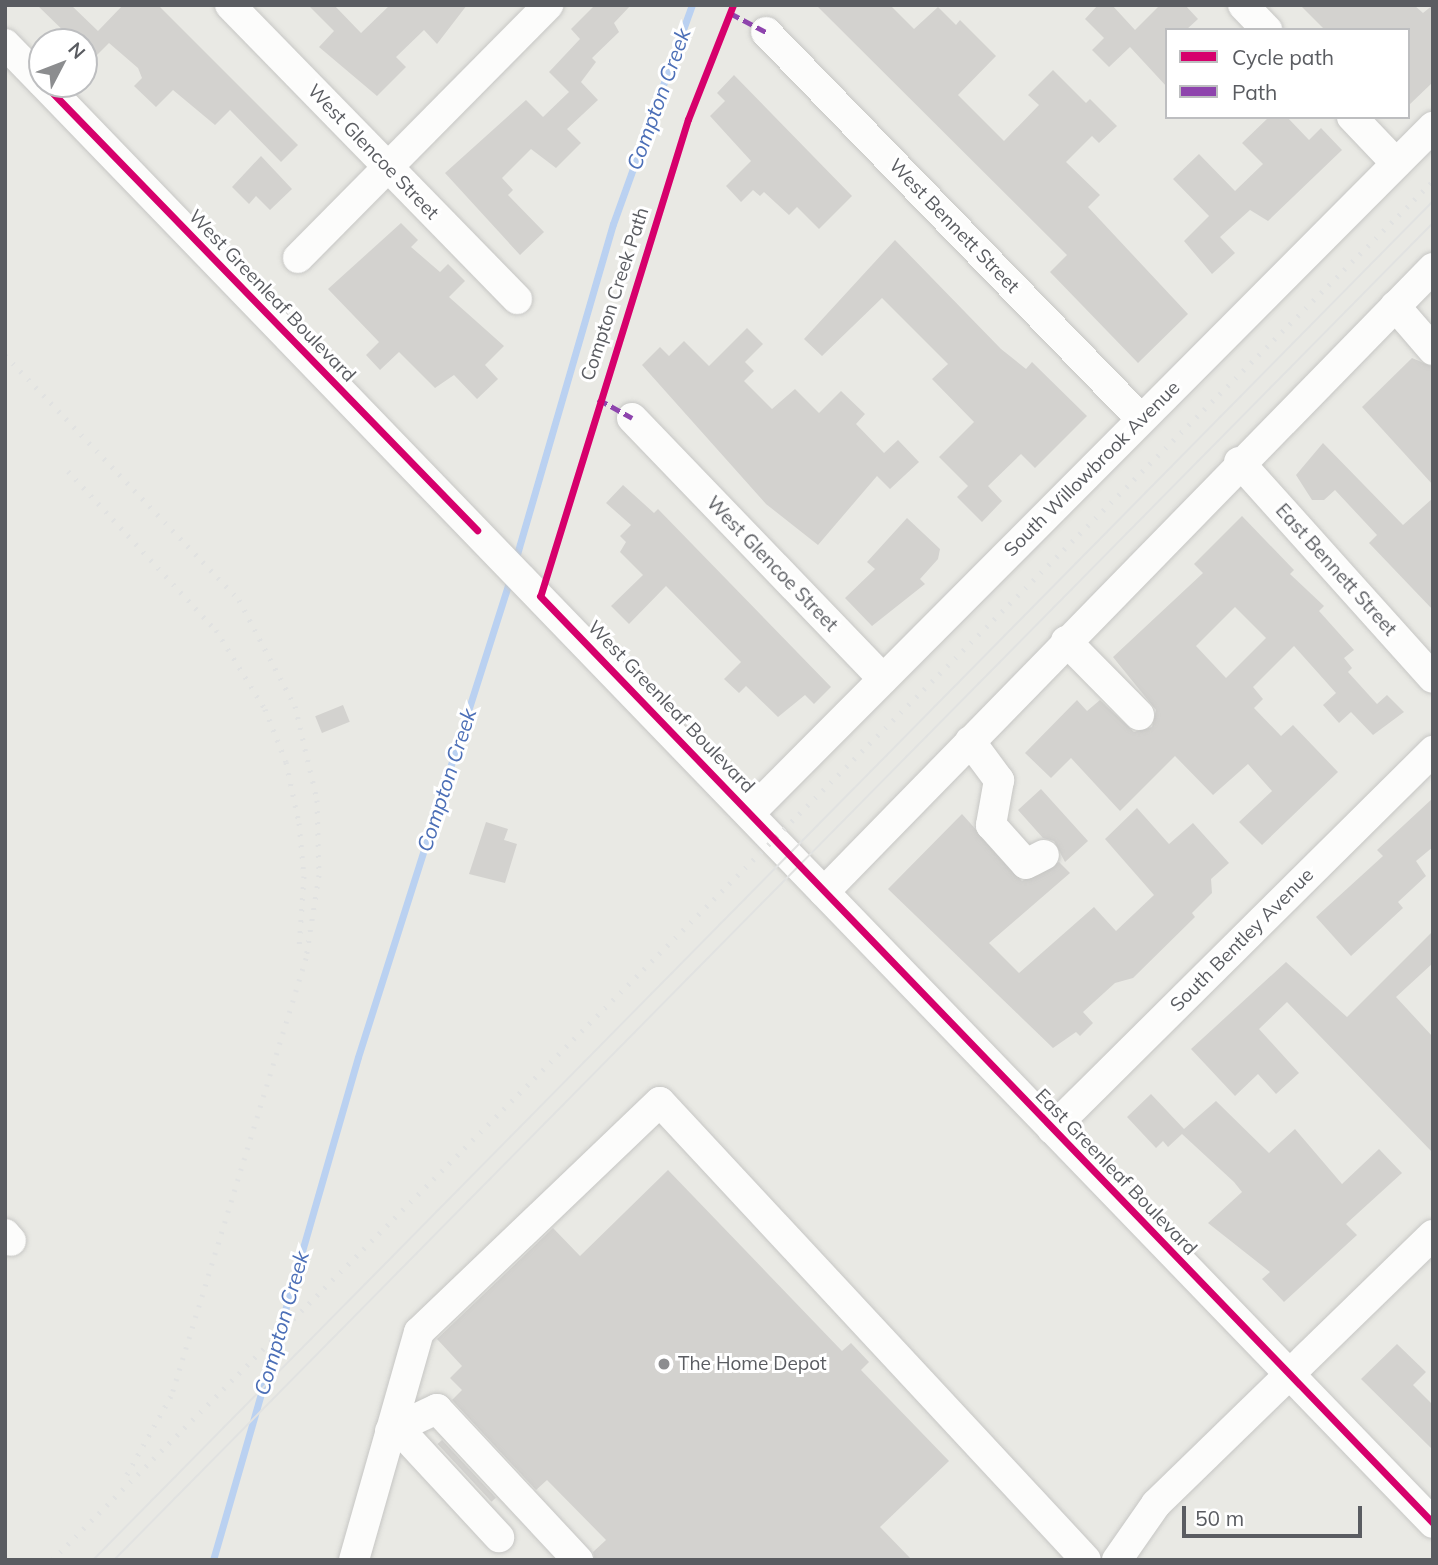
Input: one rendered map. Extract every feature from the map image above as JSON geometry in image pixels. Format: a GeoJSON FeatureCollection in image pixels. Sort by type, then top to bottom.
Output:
{"type":"FeatureCollection","features":[{"type":"Feature","properties":{"kind":"street","name":"West Glencoe Street"},"geometry":{"type":"LineString","coordinates":[[230,5],[517,299]]}},
{"type":"Feature","properties":{"kind":"street"},"geometry":{"type":"LineString","coordinates":[[298,258],[548,5]]}},
{"type":"Feature","properties":{"kind":"street"},"geometry":{"type":"LineString","coordinates":[[1244,5],[1265,28]]}},
{"type":"Feature","properties":{"kind":"street","name":"West Bennett Street"},"geometry":{"type":"LineString","coordinates":[[766,32],[1141,419]]}},
{"type":"Feature","properties":{"kind":"street","name":"West Greenleaf Boulevard"},"geometry":{"type":"LineString","coordinates":[[5,44],[28,68]]}},
{"type":"Feature","properties":{"kind":"street","name":"West Greenleaf Boulevard"},"geometry":{"type":"LineString","coordinates":[[58,98],[777,841]]}},
{"type":"Feature","properties":{"kind":"street"},"geometry":{"type":"LineString","coordinates":[[1354,119],[1396,163]]}},
{"type":"Feature","properties":{"kind":"street","name":"South Willowbrook Avenue"},"geometry":{"type":"LineString","coordinates":[[751,812],[1433,127]]}},
{"type":"Feature","properties":{"kind":"street"},"geometry":{"type":"LineString","coordinates":[[824,892],[1239,463],[1433,268]]}},
{"type":"Feature","properties":{"kind":"street"},"geometry":{"type":"LineString","coordinates":[[1395,306],[1433,350]]}},
{"type":"Feature","properties":{"kind":"street","name":"West Glencoe Street"},"geometry":{"type":"LineString","coordinates":[[632,418],[883,679]]}},
{"type":"Feature","properties":{"kind":"street","name":"East Bennett Street"},"geometry":{"type":"LineString","coordinates":[[1239,463],[1433,678]]}},
{"type":"Feature","properties":{"kind":"street"},"geometry":{"type":"LineString","coordinates":[[1066,641],[1139,715]]}},
{"type":"Feature","properties":{"kind":"street"},"geometry":{"type":"LineString","coordinates":[[970,741],[999,780],[991,825],[1026,864],[1044,855]]}},
{"type":"Feature","properties":{"kind":"street","name":"South Bentley Avenue"},"geometry":{"type":"LineString","coordinates":[[1052,1129],[1433,751]]}},
{"type":"Feature","properties":{"kind":"street","name":"East Greenleaf Boulevard"},"geometry":{"type":"LineString","coordinates":[[777,841],[1433,1523]]}},
{"type":"Feature","properties":{"kind":"street"},"geometry":{"type":"LineString","coordinates":[[354,1560],[394,1429],[419,1332],[660,1102],[1078,1557]]}},
{"type":"Feature","properties":{"kind":"street"},"geometry":{"type":"LineString","coordinates":[[1116,1560],[1156,1504],[1292,1375],[1433,1235]]}},
{"type":"Feature","properties":{"kind":"street"},"geometry":{"type":"LineString","coordinates":[[394,1429],[437,1409],[578,1560]]}},
{"type":"Feature","properties":{"kind":"street"},"geometry":{"type":"LineString","coordinates":[[394,1429],[499,1537]]}},
{"type":"Feature","properties":{"kind":"building"},"geometry":{"type":"Polygon","coordinates":[[[37,5],[71,5],[95,28],[61,28],[37,5]]]}},
{"type":"Feature","properties":{"kind":"building"},"geometry":{"type":"Polygon","coordinates":[[[123,5],[158,5],[298,145],[281,162],[230,110],[215,125],[173,90],[156,107],[134,86],[142,78],[138,68],[109,43],[98,54],[98,31],[123,5]]]}},
{"type":"Feature","properties":{"kind":"building"},"geometry":{"type":"Polygon","coordinates":[[[308,5],[334,5],[361,33],[390,5],[467,5],[437,44],[424,30],[396,57],[406,67],[377,96],[319,47],[334,31],[308,5]]]}},
{"type":"Feature","properties":{"kind":"building"},"geometry":{"type":"Polygon","coordinates":[[[595,5],[631,5],[614,23],[619,32],[592,58],[596,62],[581,82],[598,100],[567,129],[581,143],[556,168],[531,149],[502,178],[513,190],[508,195],[544,232],[520,255],[445,173],[526,100],[543,117],[569,92],[549,72],[580,39],[571,29],[595,5]]]}},
{"type":"Feature","properties":{"kind":"building"},"geometry":{"type":"Polygon","coordinates":[[[816,5],[890,5],[914,29],[938,7],[956,25],[960,20],[996,56],[958,95],[1004,141],[1039,105],[1028,95],[1053,70],[1086,103],[1090,99],[1117,126],[1099,143],[1092,136],[1066,162],[1100,195],[1088,207],[1188,314],[1138,363],[1050,272],[1067,255],[816,5]]]}},
{"type":"Feature","properties":{"kind":"building"},"geometry":{"type":"Polygon","coordinates":[[[1098,5],[1112,5],[1135,30],[1160,5],[1185,5],[1198,19],[1188,28],[1165,28],[1165,85],[1130,47],[1109,67],[1092,50],[1104,38],[1085,19],[1098,5]]]}},
{"type":"Feature","properties":{"kind":"building"},"geometry":{"type":"Polygon","coordinates":[[[1300,5],[1414,5],[1423,13],[1433,5],[1433,82],[1410,104],[1410,28],[1323,28],[1300,5]]]}},
{"type":"Feature","properties":{"kind":"building"},"geometry":{"type":"Polygon","coordinates":[[[734,75],[852,196],[819,229],[797,207],[789,215],[764,192],[760,196],[753,190],[741,202],[726,186],[751,161],[710,116],[725,101],[717,93],[734,75]]]}},
{"type":"Feature","properties":{"kind":"building"},"geometry":{"type":"Polygon","coordinates":[[[1267,119],[1289,119],[1309,140],[1321,128],[1342,150],[1268,221],[1250,210],[1220,237],[1235,253],[1212,274],[1184,241],[1209,216],[1173,179],[1199,154],[1235,191],[1263,164],[1242,143],[1267,119]]]}},
{"type":"Feature","properties":{"kind":"building"},"geometry":{"type":"Polygon","coordinates":[[[261,156],[292,189],[270,210],[256,196],[249,204],[232,187],[261,156]]]}},
{"type":"Feature","properties":{"kind":"building"},"geometry":{"type":"Polygon","coordinates":[[[401,223],[418,240],[411,247],[440,272],[448,264],[465,281],[449,297],[504,346],[485,365],[498,379],[477,399],[454,375],[435,388],[399,352],[380,370],[366,355],[379,342],[328,289],[401,223]]]}},
{"type":"Feature","properties":{"kind":"building"},"geometry":{"type":"Polygon","coordinates":[[[895,240],[1001,349],[1026,369],[1032,362],[1087,416],[1035,468],[1021,454],[988,486],[1002,501],[982,522],[957,497],[968,486],[939,457],[974,422],[932,379],[948,364],[882,298],[822,356],[804,339],[895,240]]]}},
{"type":"Feature","properties":{"kind":"building"},"geometry":{"type":"Polygon","coordinates":[[[747,328],[763,344],[745,362],[754,371],[744,381],[772,409],[795,389],[819,413],[841,391],[865,414],[856,424],[884,453],[898,440],[919,462],[890,489],[877,476],[818,545],[766,504],[642,365],[660,347],[669,356],[684,341],[709,366],[747,328]]]}},
{"type":"Feature","properties":{"kind":"building"},"geometry":{"type":"Polygon","coordinates":[[[1412,358],[1433,367],[1433,485],[1362,407],[1412,358]]]}},
{"type":"Feature","properties":{"kind":"building"},"geometry":{"type":"Polygon","coordinates":[[[1323,443],[1403,525],[1433,498],[1433,610],[1369,543],[1377,535],[1335,490],[1324,500],[1312,500],[1296,475],[1323,443]]]}},
{"type":"Feature","properties":{"kind":"building"},"geometry":{"type":"Polygon","coordinates":[[[623,485],[654,513],[658,509],[831,687],[814,704],[805,695],[778,717],[746,686],[739,693],[724,679],[741,662],[666,586],[629,624],[611,606],[643,575],[620,552],[626,542],[620,536],[631,525],[606,503],[623,485]]]}},
{"type":"Feature","properties":{"kind":"building"},"geometry":{"type":"Polygon","coordinates":[[[1242,516],[1294,570],[1290,574],[1324,606],[1319,611],[1354,650],[1344,658],[1352,668],[1348,672],[1377,704],[1387,695],[1404,712],[1373,735],[1351,712],[1339,723],[1323,705],[1336,693],[1294,646],[1253,687],[1263,699],[1254,708],[1281,736],[1293,725],[1338,772],[1262,845],[1239,822],[1272,791],[1248,764],[1213,795],[1175,756],[1120,811],[1071,758],[1051,778],[1025,753],[1077,700],[1087,711],[1100,700],[1134,732],[1152,727],[1156,710],[1113,657],[1203,573],[1194,564],[1242,516]],[[1235,607],[1196,646],[1226,678],[1266,638],[1235,607]]]}},
{"type":"Feature","properties":{"kind":"building"},"geometry":{"type":"Polygon","coordinates":[[[907,518],[940,549],[938,559],[920,579],[925,584],[872,626],[845,598],[875,569],[867,562],[907,518]]]}},
{"type":"Feature","properties":{"kind":"building"},"geometry":{"type":"Polygon","coordinates":[[[343,705],[350,722],[322,733],[315,716],[343,705]]]}},
{"type":"Feature","properties":{"kind":"building"},"geometry":{"type":"Polygon","coordinates":[[[1041,789],[1088,841],[1065,862],[1054,841],[1043,838],[1018,810],[1041,789]]]}},
{"type":"Feature","properties":{"kind":"building"},"geometry":{"type":"Polygon","coordinates":[[[1433,798],[1433,847],[1416,861],[1426,876],[1398,902],[1403,908],[1351,956],[1316,917],[1383,856],[1377,850],[1433,798]]]}},
{"type":"Feature","properties":{"kind":"building"},"geometry":{"type":"Polygon","coordinates":[[[1137,808],[1169,844],[1193,823],[1229,863],[1211,879],[1212,893],[1192,913],[1195,917],[1133,978],[1115,983],[1083,1012],[1093,1023],[1080,1036],[1076,1032],[1053,1048],[888,889],[962,814],[1022,881],[1059,862],[1070,873],[989,943],[1019,973],[1094,907],[1116,931],[1154,895],[1105,839],[1137,808]]]}},
{"type":"Feature","properties":{"kind":"building"},"geometry":{"type":"Polygon","coordinates":[[[486,822],[508,829],[504,840],[517,844],[505,883],[469,874],[486,822]]]}},
{"type":"Feature","properties":{"kind":"building"},"geometry":{"type":"Polygon","coordinates":[[[1433,931],[1433,963],[1396,997],[1433,1037],[1433,1153],[1287,1002],[1259,1029],[1299,1073],[1276,1094],[1258,1074],[1235,1096],[1191,1049],[1286,962],[1347,1017],[1433,931]]]}},
{"type":"Feature","properties":{"kind":"building"},"geometry":{"type":"Polygon","coordinates":[[[1151,1094],[1184,1129],[1216,1101],[1269,1153],[1295,1129],[1342,1184],[1379,1149],[1402,1173],[1346,1224],[1357,1235],[1284,1302],[1262,1279],[1270,1272],[1208,1223],[1242,1192],[1234,1182],[1182,1134],[1168,1147],[1163,1141],[1156,1148],[1127,1117],[1151,1094]]]}},
{"type":"Feature","properties":{"kind":"building","name":"The Home Depot"},"geometry":{"type":"Polygon","coordinates":[[[668,1170],[842,1351],[851,1343],[869,1362],[861,1370],[949,1461],[880,1527],[912,1560],[595,1560],[593,1552],[606,1540],[547,1480],[536,1490],[452,1400],[462,1390],[450,1378],[462,1366],[437,1339],[553,1228],[580,1256],[668,1170]]]}},
{"type":"Feature","properties":{"kind":"building"},"geometry":{"type":"Polygon","coordinates":[[[1397,1344],[1426,1372],[1413,1385],[1433,1405],[1433,1450],[1361,1379],[1397,1344]]]}},
{"type":"Feature","properties":{"kind":"building"},"geometry":{"type":"Polygon","coordinates":[[[442,1440],[496,1498],[491,1502],[438,1444],[442,1440]]]}},
{"type":"Feature","properties":{"kind":"waterway","name":"Compton Creek"},"geometry":{"type":"LineString","coordinates":[[515,561],[613,224],[692,5]]}},
{"type":"Feature","properties":{"kind":"waterway","name":"Compton Creek"},"geometry":{"type":"LineString","coordinates":[[213,1560],[358,1057],[510,579]]}},
{"type":"Feature","properties":{"kind":"tram line"},"geometry":{"type":"LineString","coordinates":[[93,1560],[1433,201]]}},
{"type":"Feature","properties":{"kind":"tram line"},"geometry":{"type":"LineString","coordinates":[[114,1560],[1433,223]]}},
{"type":"Feature","properties":{"kind":"railway"},"geometry":{"type":"LineString","coordinates":[[52,1560],[1433,181]]}},
{"type":"Feature","properties":{"kind":"railway"},"geometry":{"type":"LineString","coordinates":[[5,355],[239,600],[295,706],[317,800],[319,875],[306,958],[171,1396],[127,1474]]}},
{"type":"Feature","properties":{"kind":"railway"},"geometry":{"type":"LineString","coordinates":[[68,471],[216,630],[265,709],[286,762],[299,823],[304,876],[299,949]]}},
{"type":"Feature","properties":{"kind":"marked path"},"geometry":{"type":"LineString","coordinates":[[730,13],[766,32]]}},
{"type":"Feature","properties":{"kind":"marked path"},"geometry":{"type":"LineString","coordinates":[[598,399],[632,418]]}},
{"type":"Feature","properties":{"kind":"cycle path","name":"Compton Creek Path"},"geometry":{"type":"LineString","coordinates":[[733,5],[688,119],[540,596],[1433,1523]]}},
{"type":"Feature","properties":{"kind":"cycle path"},"geometry":{"type":"LineString","coordinates":[[58,98],[477,530]]}},
{"type":"Feature","properties":{"kind":"place","name":"The Home Depot"},"geometry":{"type":"Point","coordinates":[664,1364]}}]}
